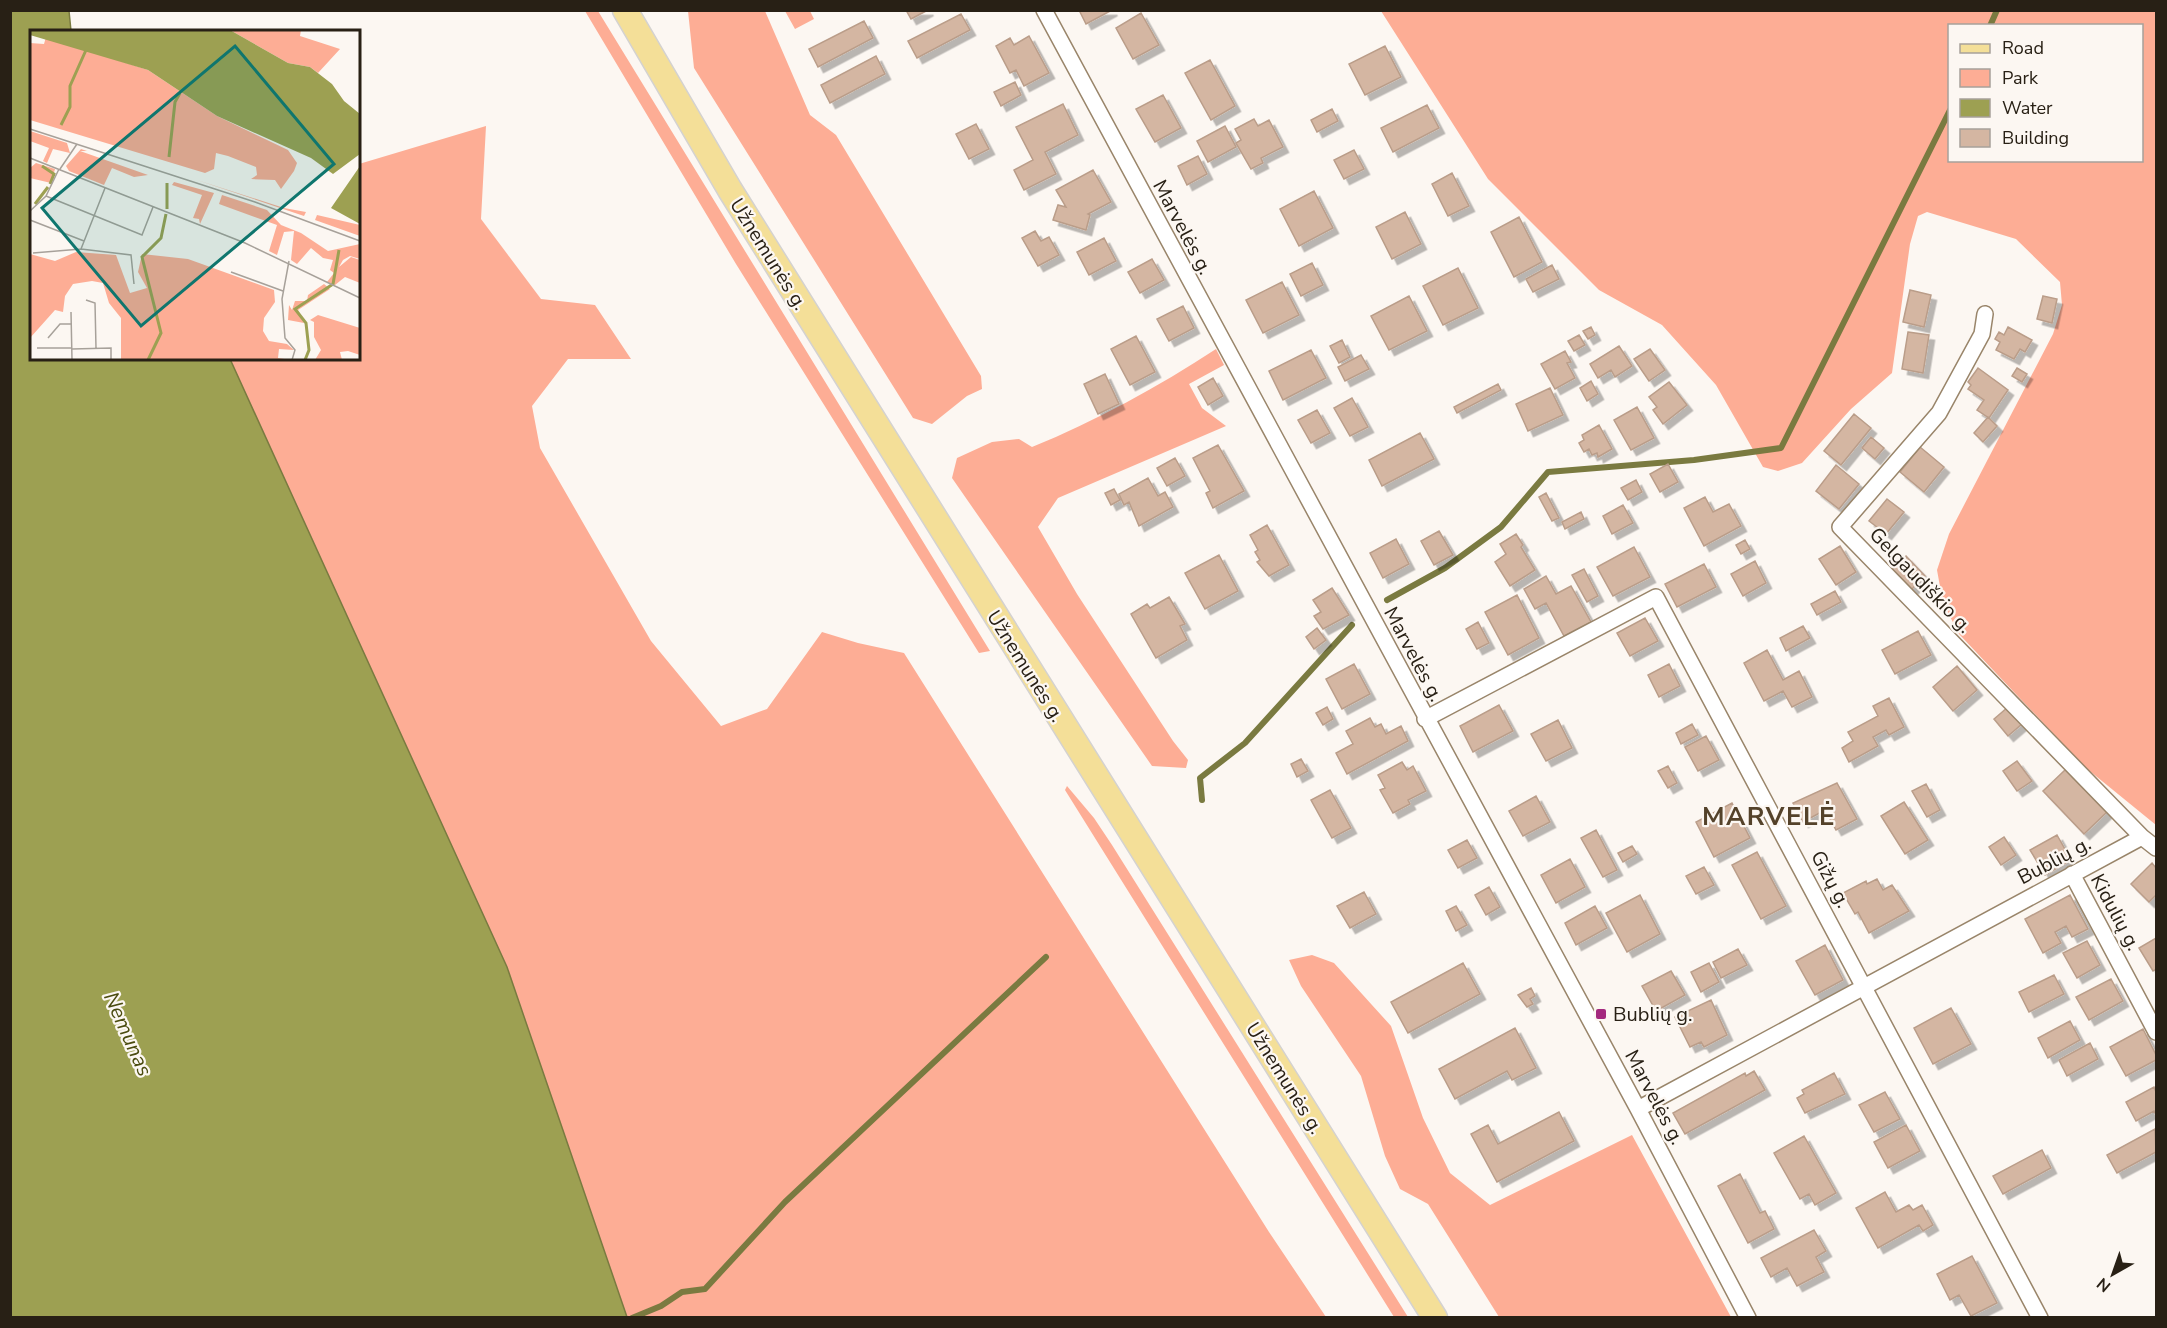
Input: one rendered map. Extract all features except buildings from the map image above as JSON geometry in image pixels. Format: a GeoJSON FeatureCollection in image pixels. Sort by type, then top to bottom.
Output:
{"type":"FeatureCollection","features":[{"type":"Feature","properties":{"kind":"main road","name":"Užnemunės g."},"geometry":{"type":"LineString","coordinates":[[625,10],[730,190],[1435,1317]]}},
{"type":"Feature","properties":{"kind":"street","name":"Marvelės g."},"geometry":{"type":"LineString","coordinates":[[1044,10],[1748,1317]]}},
{"type":"Feature","properties":{"kind":"street","name":"Gelgaudiškio g."},"geometry":{"type":"LineString","coordinates":[[1985,314],[1982,334],[1939,413],[1840,528],[2142,837],[2157,848]]}},
{"type":"Feature","properties":{"kind":"street","name":"Gižų g."},"geometry":{"type":"LineString","coordinates":[[1425,719],[1656,597],[2040,1317]]}},
{"type":"Feature","properties":{"kind":"street","name":"Bublių g."},"geometry":{"type":"LineString","coordinates":[[1638,1109],[2142,837]]}},
{"type":"Feature","properties":{"kind":"street","name":"Kidulių g."},"geometry":{"type":"LineString","coordinates":[[2072,874],[2157,1032]]}},
{"type":"Feature","properties":{"kind":"green space"},"geometry":{"type":"Polygon","coordinates":[[[585,11],[598,11],[990,651],[979,653],[736,264],[585,11]]]}},
{"type":"Feature","properties":{"kind":"green space"},"geometry":{"type":"Polygon","coordinates":[[[688,11],[765,11],[810,115],[836,135],[981,376],[982,389],[967,396],[932,424],[913,418],[694,68],[688,11]]]}},
{"type":"Feature","properties":{"kind":"green space"},"geometry":{"type":"Polygon","coordinates":[[[785,11],[810,11],[814,19],[795,29],[785,11]]]}},
{"type":"Feature","properties":{"kind":"green space"},"geometry":{"type":"Polygon","coordinates":[[[1381,11],[2156,11],[2156,825],[2086,768],[1959,634],[1943,603],[1937,570],[1949,534],[2053,334],[2062,305],[2060,282],[2016,239],[1927,212],[1918,216],[1910,244],[1892,373],[1851,409],[1802,463],[1778,471],[1763,467],[1716,385],[1662,325],[1599,290],[1488,179],[1381,11]]]}},
{"type":"Feature","properties":{"kind":"green space"},"geometry":{"type":"Polygon","coordinates":[[[486,126],[481,219],[541,299],[595,305],[631,359],[568,359],[532,406],[540,448],[651,641],[721,726],[767,709],[822,632],[904,653],[1269,1232],[1326,1317],[627,1317],[507,967],[230,360],[360,360],[360,164],[486,126]]]}},
{"type":"Feature","properties":{"kind":"green space"},"geometry":{"type":"Polygon","coordinates":[[[1216,349],[1224,365],[1189,384],[1202,408],[1226,426],[1058,498],[1038,527],[1077,594],[1173,741],[1188,760],[1186,768],[1152,766],[952,478],[957,458],[992,442],[1019,439],[1032,447],[1126,402],[1216,349]]]}},
{"type":"Feature","properties":{"kind":"green space"},"geometry":{"type":"Polygon","coordinates":[[[1067,786],[1094,818],[1112,845],[1408,1317],[1394,1317],[1065,790],[1067,786]]]}},
{"type":"Feature","properties":{"kind":"green space"},"geometry":{"type":"Polygon","coordinates":[[[1312,955],[1334,963],[1391,1026],[1423,1118],[1450,1173],[1490,1205],[1632,1135],[1731,1317],[1499,1317],[1428,1204],[1400,1189],[1385,1156],[1361,1076],[1301,986],[1289,960],[1312,955]]]}},
{"type":"Feature","properties":{"kind":"water","name":"Nemunas"},"geometry":{"type":"Polygon","coordinates":[[[10,11],[69,11],[71,30],[30,30],[30,360],[230,360],[507,967],[627,1317],[11,1317],[10,11]]]}},
{"type":"Feature","properties":{"kind":"waterway"},"geometry":{"type":"LineString","coordinates":[[1991,24],[1997,10]]}},
{"type":"Feature","properties":{"kind":"waterway"},"geometry":{"type":"LineString","coordinates":[[1387,600],[1445,568],[1501,527],[1548,472],[1694,460],[1781,448],[1948,114]]}},
{"type":"Feature","properties":{"kind":"waterway"},"geometry":{"type":"LineString","coordinates":[[1202,800],[1200,778],[1245,743],[1352,625]]}},
{"type":"Feature","properties":{"kind":"waterway"},"geometry":{"type":"LineString","coordinates":[[632,1318],[661,1306],[682,1292],[705,1289],[785,1202],[1046,957]]}},
{"type":"Feature","properties":{"kind":"place","name":"Bublių g."},"geometry":{"type":"Point","coordinates":[1601,1014]}},
{"type":"Feature","properties":{"kind":"district","name":"MARVELĖ"},"geometry":{"type":"Point","coordinates":[1769,816]}}]}
